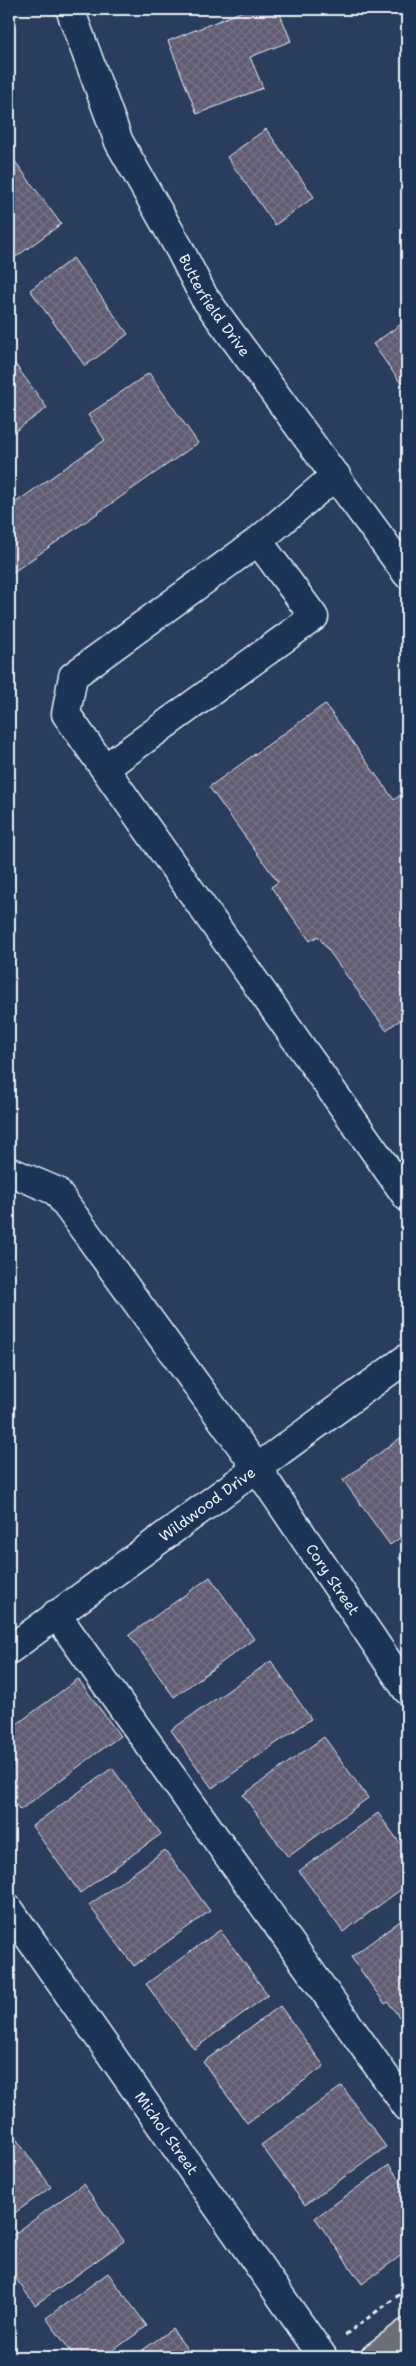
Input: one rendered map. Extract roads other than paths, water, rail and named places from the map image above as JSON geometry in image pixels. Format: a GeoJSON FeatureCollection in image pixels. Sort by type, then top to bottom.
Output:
{"type":"FeatureCollection","features":[{"type":"Feature","properties":{"kind":"main road"},"geometry":{"type":"LineString","coordinates":[[375,2357],[407,2333]]}},
{"type":"Feature","properties":{"kind":"street","name":"Butterfield Drive"},"geometry":{"type":"LineString","coordinates":[[70,9],[119,142],[204,296],[407,574]]}},
{"type":"Feature","properties":{"kind":"street"},"geometry":{"type":"LineString","coordinates":[[336,476],[258,541],[73,676],[66,714],[407,1197]]}},
{"type":"Feature","properties":{"kind":"street"},"geometry":{"type":"LineString","coordinates":[[105,768],[314,617],[258,541]]}},
{"type":"Feature","properties":{"kind":"street","name":"Cory Street"},"geometry":{"type":"LineString","coordinates":[[9,1171],[56,1191],[257,1468],[407,1690]]}},
{"type":"Feature","properties":{"kind":"street","name":"Wildwood Drive"},"geometry":{"type":"LineString","coordinates":[[9,1650],[407,1358]]}},
{"type":"Feature","properties":{"kind":"street"},"geometry":{"type":"LineString","coordinates":[[56,1614],[407,2107]]}},
{"type":"Feature","properties":{"kind":"street","name":"Michol Street"},"geometry":{"type":"LineString","coordinates":[[9,1909],[322,2355]]}}]}
